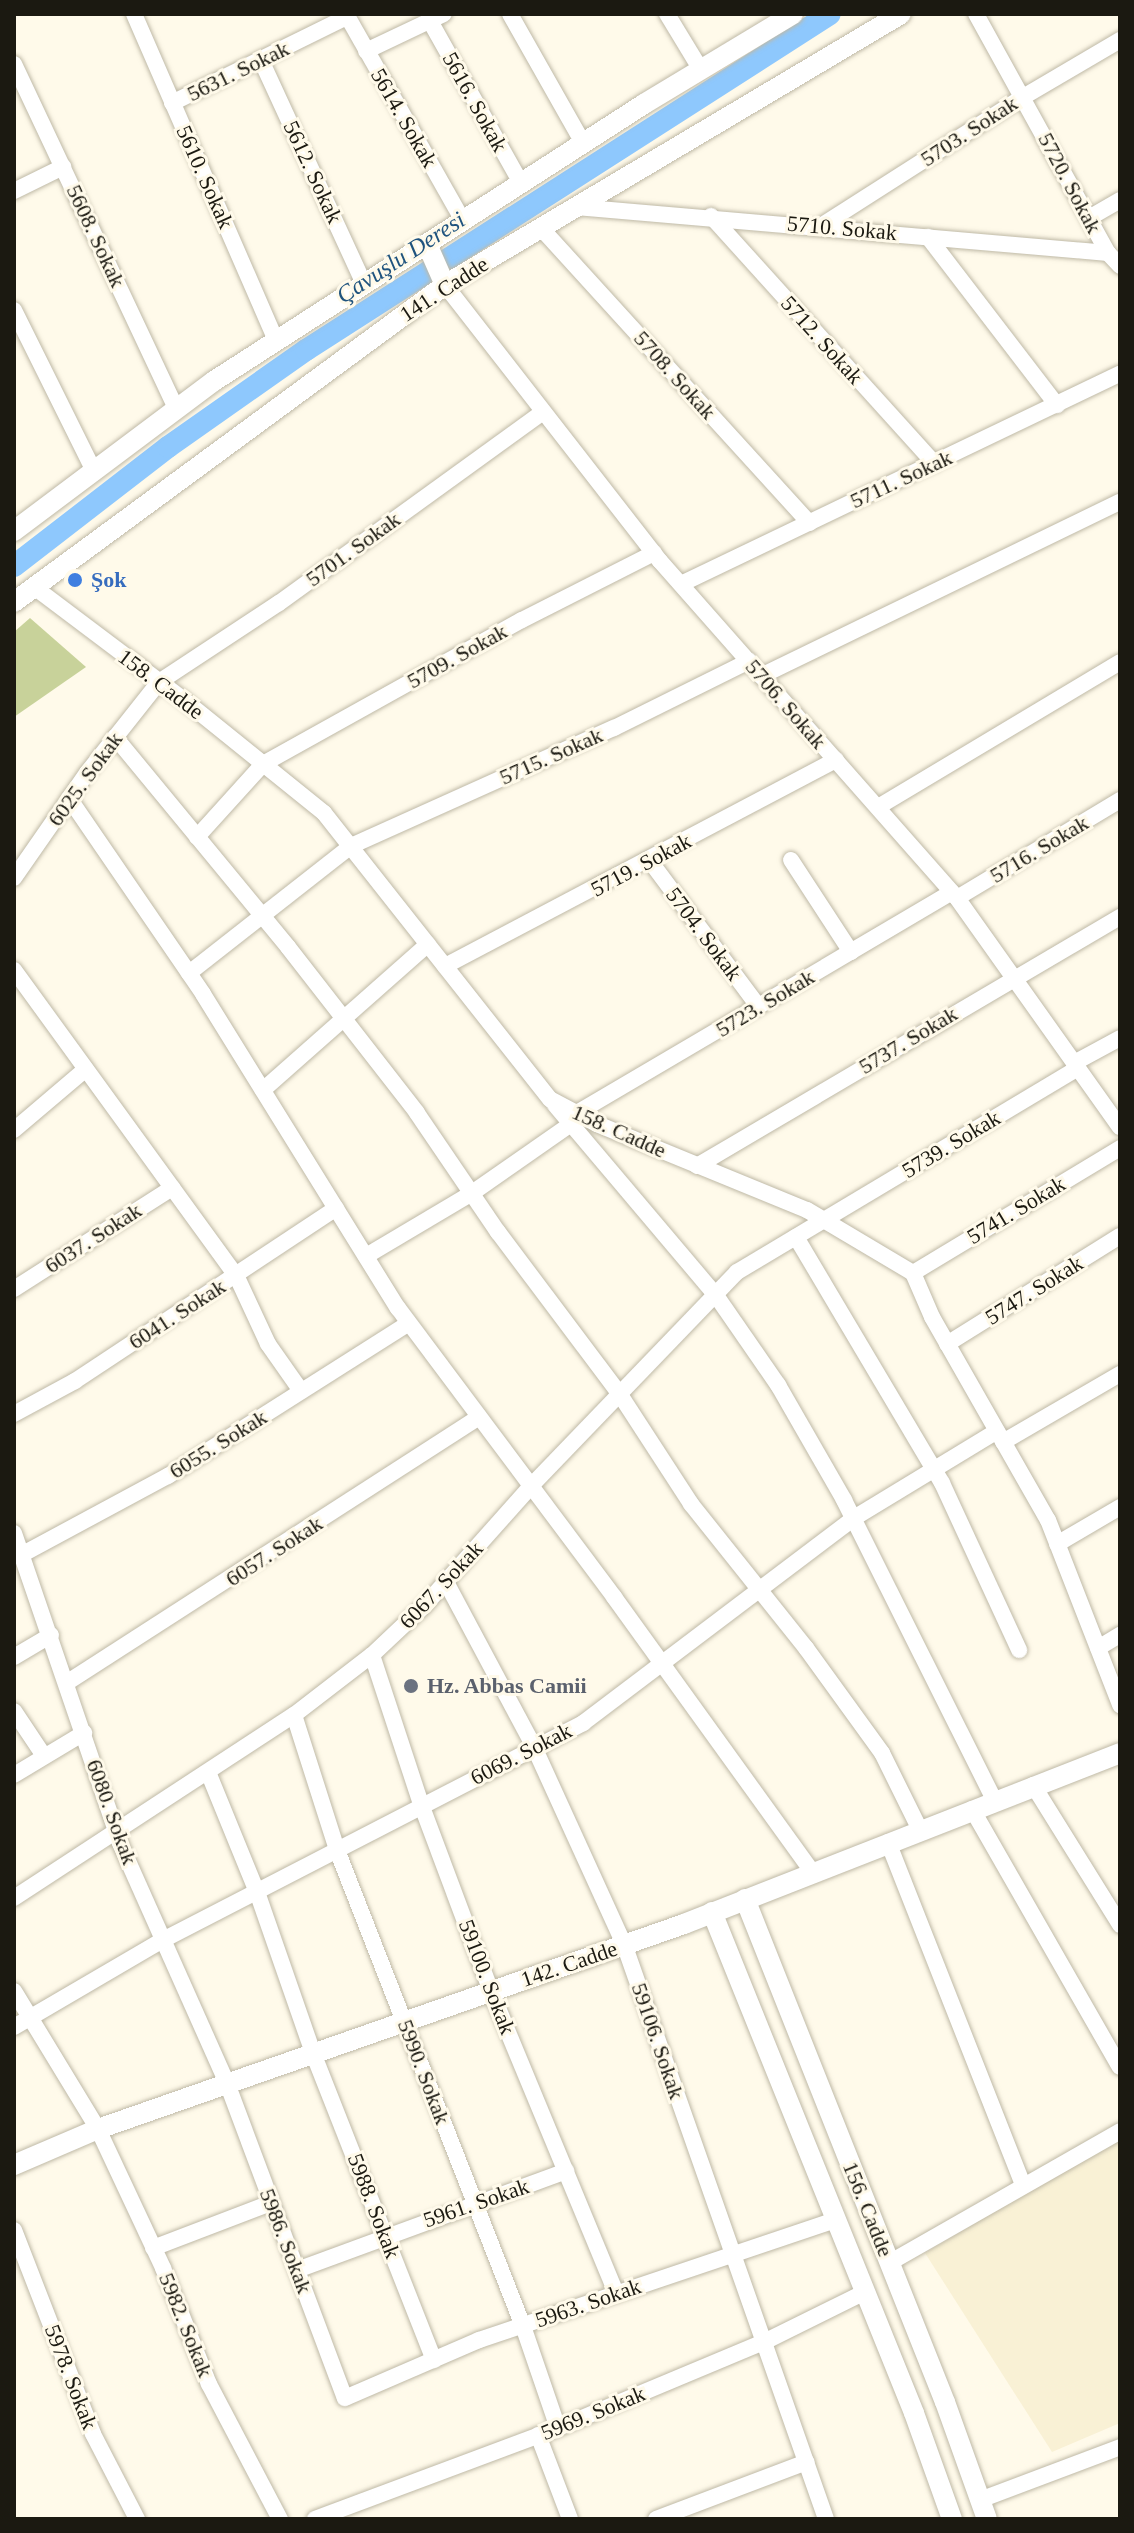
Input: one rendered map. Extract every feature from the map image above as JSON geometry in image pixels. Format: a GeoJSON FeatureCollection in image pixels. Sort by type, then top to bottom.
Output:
{"type":"FeatureCollection","features":[{"type":"Feature","properties":{"kind":"street","name":"5610. Sokak"},"geometry":{"type":"LineString","coordinates":[[134,14],[276,341]]}},
{"type":"Feature","properties":{"kind":"street"},"geometry":{"type":"LineString","coordinates":[[510,14],[583,143]]}},
{"type":"Feature","properties":{"kind":"street"},"geometry":{"type":"LineString","coordinates":[[667,14],[701,70]]}},
{"type":"Feature","properties":{"kind":"street"},"geometry":{"type":"LineString","coordinates":[[15,529],[176,409],[276,341],[583,143],[793,14]]}},
{"type":"Feature","properties":{"kind":"street","name":"141. Cadde"},"geometry":{"type":"LineString","coordinates":[[14,602],[444,284],[901,14]]}},
{"type":"Feature","properties":{"kind":"street","name":"5720. Sokak"},"geometry":{"type":"LineString","coordinates":[[976,14],[1108,253],[1120,266]]}},
{"type":"Feature","properties":{"kind":"street","name":"5631. Sokak"},"geometry":{"type":"LineString","coordinates":[[172,103],[346,15]]}},
{"type":"Feature","properties":{"kind":"street","name":"5614. Sokak"},"geometry":{"type":"LineString","coordinates":[[346,15],[463,221]]}},
{"type":"Feature","properties":{"kind":"street"},"geometry":{"type":"LineString","coordinates":[[366,51],[437,17]]}},
{"type":"Feature","properties":{"kind":"street","name":"5616. Sokak"},"geometry":{"type":"LineString","coordinates":[[437,17],[521,183]]}},
{"type":"Feature","properties":{"kind":"street","name":"5703. Sokak"},"geometry":{"type":"LineString","coordinates":[[821,226],[1023,97],[1120,40]]}},
{"type":"Feature","properties":{"kind":"street","name":"5612. Sokak"},"geometry":{"type":"LineString","coordinates":[[261,60],[364,284]]}},
{"type":"Feature","properties":{"kind":"street","name":"5608. Sokak"},"geometry":{"type":"LineString","coordinates":[[14,64],[176,409]]}},
{"type":"Feature","properties":{"kind":"street"},"geometry":{"type":"LineString","coordinates":[[14,191],[63,167]]}},
{"type":"Feature","properties":{"kind":"street"},"geometry":{"type":"LineString","coordinates":[[1089,218],[1120,200]]}},
{"type":"Feature","properties":{"kind":"street","name":"5710. Sokak"},"geometry":{"type":"LineString","coordinates":[[576,207],[711,216],[1108,253]]}},
{"type":"Feature","properties":{"kind":"street","name":"5712. Sokak"},"geometry":{"type":"LineString","coordinates":[[711,216],[934,463]]}},
{"type":"Feature","properties":{"kind":"street","name":"5708. Sokak"},"geometry":{"type":"LineString","coordinates":[[541,228],[809,523]]}},
{"type":"Feature","properties":{"kind":"street"},"geometry":{"type":"LineString","coordinates":[[928,237],[1057,405]]}},
{"type":"Feature","properties":{"kind":"street"},"geometry":{"type":"LineString","coordinates":[[427,245],[444,284]]}},
{"type":"Feature","properties":{"kind":"street","name":"5706. Sokak"},"geometry":{"type":"LineString","coordinates":[[444,284],[654,553],[955,895],[1120,1127]]}},
{"type":"Feature","properties":{"kind":"street"},"geometry":{"type":"LineString","coordinates":[[14,310],[94,471]]}},
{"type":"Feature","properties":{"kind":"street","name":"5711. Sokak"},"geometry":{"type":"LineString","coordinates":[[681,584],[1120,374]]}},
{"type":"Feature","properties":{"kind":"street","name":"5701. Sokak"},"geometry":{"type":"LineString","coordinates":[[159,682],[279,603],[543,412]]}},
{"type":"Feature","properties":{"kind":"street"},"geometry":{"type":"LineString","coordinates":[[761,676],[1120,502]]}},
{"type":"Feature","properties":{"kind":"street","name":"5709. Sokak"},"geometry":{"type":"LineString","coordinates":[[197,837],[263,764],[522,620],[654,553]]}},
{"type":"Feature","properties":{"kind":"street","name":"158. Cadde"},"geometry":{"type":"LineString","coordinates":[[34,587],[324,813],[550,1099],[574,1119],[697,1166],[824,1220],[913,1273]]}},
{"type":"Feature","properties":{"kind":"street","name":"5715. Sokak"},"geometry":{"type":"LineString","coordinates":[[189,973],[351,846],[614,728],[749,661]]}},
{"type":"Feature","properties":{"kind":"street"},"geometry":{"type":"LineString","coordinates":[[878,807],[1120,662]]}},
{"type":"Feature","properties":{"kind":"street","name":"6025. Sokak"},"geometry":{"type":"LineString","coordinates":[[14,878],[69,798],[159,682]]}},
{"type":"Feature","properties":{"kind":"street"},"geometry":{"type":"LineString","coordinates":[[115,737],[262,916],[417,1113],[619,1393],[691,1504],[761,1591],[882,1753],[920,1830]]}},
{"type":"Feature","properties":{"kind":"street","name":"5719. Sokak"},"geometry":{"type":"LineString","coordinates":[[445,966],[650,861],[836,760]]}},
{"type":"Feature","properties":{"kind":"street"},"geometry":{"type":"LineString","coordinates":[[69,798],[189,973],[409,1323],[664,1665],[812,1872]]}},
{"type":"Feature","properties":{"kind":"street","name":"5716. Sokak"},"geometry":{"type":"LineString","coordinates":[[955,895],[1120,800]]}},
{"type":"Feature","properties":{"kind":"street"},"geometry":{"type":"LineString","coordinates":[[791,860],[851,952]]}},
{"type":"Feature","properties":{"kind":"street","name":"5704. Sokak"},"geometry":{"type":"LineString","coordinates":[[650,861],[758,1006]]}},
{"type":"Feature","properties":{"kind":"street","name":"5723. Sokak"},"geometry":{"type":"LineString","coordinates":[[366,1256],[472,1193],[574,1119],[758,1006],[955,895]]}},
{"type":"Feature","properties":{"kind":"street","name":"5737. Sokak"},"geometry":{"type":"LineString","coordinates":[[697,1166],[1013,977],[1120,917]]}},
{"type":"Feature","properties":{"kind":"street"},"geometry":{"type":"LineString","coordinates":[[263,1090],[428,944]]}},
{"type":"Feature","properties":{"kind":"street"},"geometry":{"type":"LineString","coordinates":[[14,970],[236,1275],[268,1344],[301,1391]]}},
{"type":"Feature","properties":{"kind":"street","name":"5739. Sokak"},"geometry":{"type":"LineString","coordinates":[[824,1220],[1120,1038]]}},
{"type":"Feature","properties":{"kind":"street"},"geometry":{"type":"LineString","coordinates":[[14,1130],[86,1069]]}},
{"type":"Feature","properties":{"kind":"street"},"geometry":{"type":"LineString","coordinates":[[574,1119],[715,1294],[778,1385],[854,1518],[994,1800]]}},
{"type":"Feature","properties":{"kind":"street","name":"5741. Sokak"},"geometry":{"type":"LineString","coordinates":[[913,1273],[1120,1148]]}},
{"type":"Feature","properties":{"kind":"street","name":"6037. Sokak"},"geometry":{"type":"LineString","coordinates":[[14,1289],[172,1188]]}},
{"type":"Feature","properties":{"kind":"street","name":"6041. Sokak"},"geometry":{"type":"LineString","coordinates":[[14,1414],[75,1381],[336,1208]]}},
{"type":"Feature","properties":{"kind":"street","name":"6067. Sokak"},"geometry":{"type":"LineString","coordinates":[[14,1898],[294,1715],[372,1655],[446,1582],[531,1486],[737,1272],[824,1220]]}},
{"type":"Feature","properties":{"kind":"street","name":"5747. Sokak"},"geometry":{"type":"LineString","coordinates":[[947,1344],[1120,1236]]}},
{"type":"Feature","properties":{"kind":"street"},"geometry":{"type":"LineString","coordinates":[[796,1237],[934,1469],[1019,1650]]}},
{"type":"Feature","properties":{"kind":"street"},"geometry":{"type":"LineString","coordinates":[[913,1273],[947,1344],[1048,1520],[1120,1705]]}},
{"type":"Feature","properties":{"kind":"street","name":"6055. Sokak"},"geometry":{"type":"LineString","coordinates":[[21,1555],[168,1476],[409,1323]]}},
{"type":"Feature","properties":{"kind":"street","name":"6069. Sokak"},"geometry":{"type":"LineString","coordinates":[[14,2027],[163,1940],[583,1723],[664,1665],[854,1518],[934,1469],[1120,1374]]}},
{"type":"Feature","properties":{"kind":"street","name":"6057. Sokak"},"geometry":{"type":"LineString","coordinates":[[68,1682],[479,1417]]}},
{"type":"Feature","properties":{"kind":"street"},"geometry":{"type":"LineString","coordinates":[[1057,1544],[1120,1507]]}},
{"type":"Feature","properties":{"kind":"street","name":"6080. Sokak"},"geometry":{"type":"LineString","coordinates":[[14,1533],[68,1682],[117,1832],[227,2083]]}},
{"type":"Feature","properties":{"kind":"street","name":"59106. Sokak"},"geometry":{"type":"LineString","coordinates":[[446,1582],[535,1749],[624,1944],[826,2519]]}},
{"type":"Feature","properties":{"kind":"street"},"geometry":{"type":"LineString","coordinates":[[14,1657],[51,1635]]}},
{"type":"Feature","properties":{"kind":"street"},"geometry":{"type":"LineString","coordinates":[[1098,1648],[1120,1635]]}},
{"type":"Feature","properties":{"kind":"street","name":"59100. Sokak"},"geometry":{"type":"LineString","coordinates":[[372,1655],[421,1804],[491,1991],[616,2293]]}},
{"type":"Feature","properties":{"kind":"street"},"geometry":{"type":"LineString","coordinates":[[14,1711],[44,1756]]}},
{"type":"Feature","properties":{"kind":"street","name":"5990. Sokak"},"geometry":{"type":"LineString","coordinates":[[294,1715],[337,1850],[523,2326],[558,2428]]}},
{"type":"Feature","properties":{"kind":"street"},"geometry":{"type":"LineString","coordinates":[[14,1775],[84,1733]]}},
{"type":"Feature","properties":{"kind":"street","name":"142. Cadde"},"geometry":{"type":"LineString","coordinates":[[14,2165],[98,2129],[712,1912],[1120,1753]]}},
{"type":"Feature","properties":{"kind":"street","name":"5988. Sokak"},"geometry":{"type":"LineString","coordinates":[[208,1772],[257,1892],[313,2053],[434,2360]]}},
{"type":"Feature","properties":{"kind":"street"},"geometry":{"type":"LineString","coordinates":[[1033,1785],[1120,1925]]}},
{"type":"Feature","properties":{"kind":"street"},"geometry":{"type":"LineString","coordinates":[[972,1809],[1120,2067]]}},
{"type":"Feature","properties":{"kind":"street"},"geometry":{"type":"LineString","coordinates":[[888,1842],[1023,2184]]}},
{"type":"Feature","properties":{"kind":"street","name":"156. Cadde"},"geometry":{"type":"LineString","coordinates":[[745,1899],[983,2510]]}},
{"type":"Feature","properties":{"kind":"street","name":"156. Cadde"},"geometry":{"type":"LineString","coordinates":[[712,1912],[865,2292],[952,2519]]}},
{"type":"Feature","properties":{"kind":"street","name":"5982. Sokak"},"geometry":{"type":"LineString","coordinates":[[14,1991],[98,2129],[153,2248],[209,2384],[280,2519]]}},
{"type":"Feature","properties":{"kind":"street","name":"5986. Sokak"},"geometry":{"type":"LineString","coordinates":[[227,2083],[345,2398]]}},
{"type":"Feature","properties":{"kind":"street"},"geometry":{"type":"LineString","coordinates":[[889,2263],[1120,2131]]}},
{"type":"Feature","properties":{"kind":"street","name":"5961. Sokak"},"geometry":{"type":"LineString","coordinates":[[297,2270],[385,2235],[566,2171]]}},
{"type":"Feature","properties":{"kind":"street"},"geometry":{"type":"LineString","coordinates":[[153,2248],[271,2203]]}},
{"type":"Feature","properties":{"kind":"street","name":"5963. Sokak"},"geometry":{"type":"LineString","coordinates":[[345,2398],[523,2326],[836,2220]]}},
{"type":"Feature","properties":{"kind":"street","name":"5978. Sokak"},"geometry":{"type":"LineString","coordinates":[[14,2230],[93,2434],[137,2519]]}},
{"type":"Feature","properties":{"kind":"street","name":"5969. Sokak"},"geometry":{"type":"LineString","coordinates":[[315,2519],[558,2428],[764,2342],[865,2292]]}},
{"type":"Feature","properties":{"kind":"street"},"geometry":{"type":"LineString","coordinates":[[538,2435],[570,2519]]}},
{"type":"Feature","properties":{"kind":"street"},"geometry":{"type":"LineString","coordinates":[[983,2510],[1120,2447]]}},
{"type":"Feature","properties":{"kind":"street"},"geometry":{"type":"LineString","coordinates":[[656,2519],[807,2462]]}},
{"type":"Feature","properties":{"kind":"shaded area"},"geometry":{"type":"Polygon","coordinates":[[[1120,2137],[1120,2423],[1052,2452],[925,2253],[1120,2137]]]}},
{"type":"Feature","properties":{"kind":"green space"},"geometry":{"type":"Polygon","coordinates":[[[30,618],[86,667],[14,717],[14,632],[30,618]]]}},
{"type":"Feature","properties":{"kind":"waterway","name":"Çavuşlu Deresi"},"geometry":{"type":"LineString","coordinates":[[14,566],[168,447],[306,350],[830,14]]}},
{"type":"Feature","properties":{"kind":"place","name":"Şok"},"geometry":{"type":"Point","coordinates":[75,580]}},
{"type":"Feature","properties":{"kind":"place","name":"Hz. Abbas Camii"},"geometry":{"type":"Point","coordinates":[411,1686]}}]}
